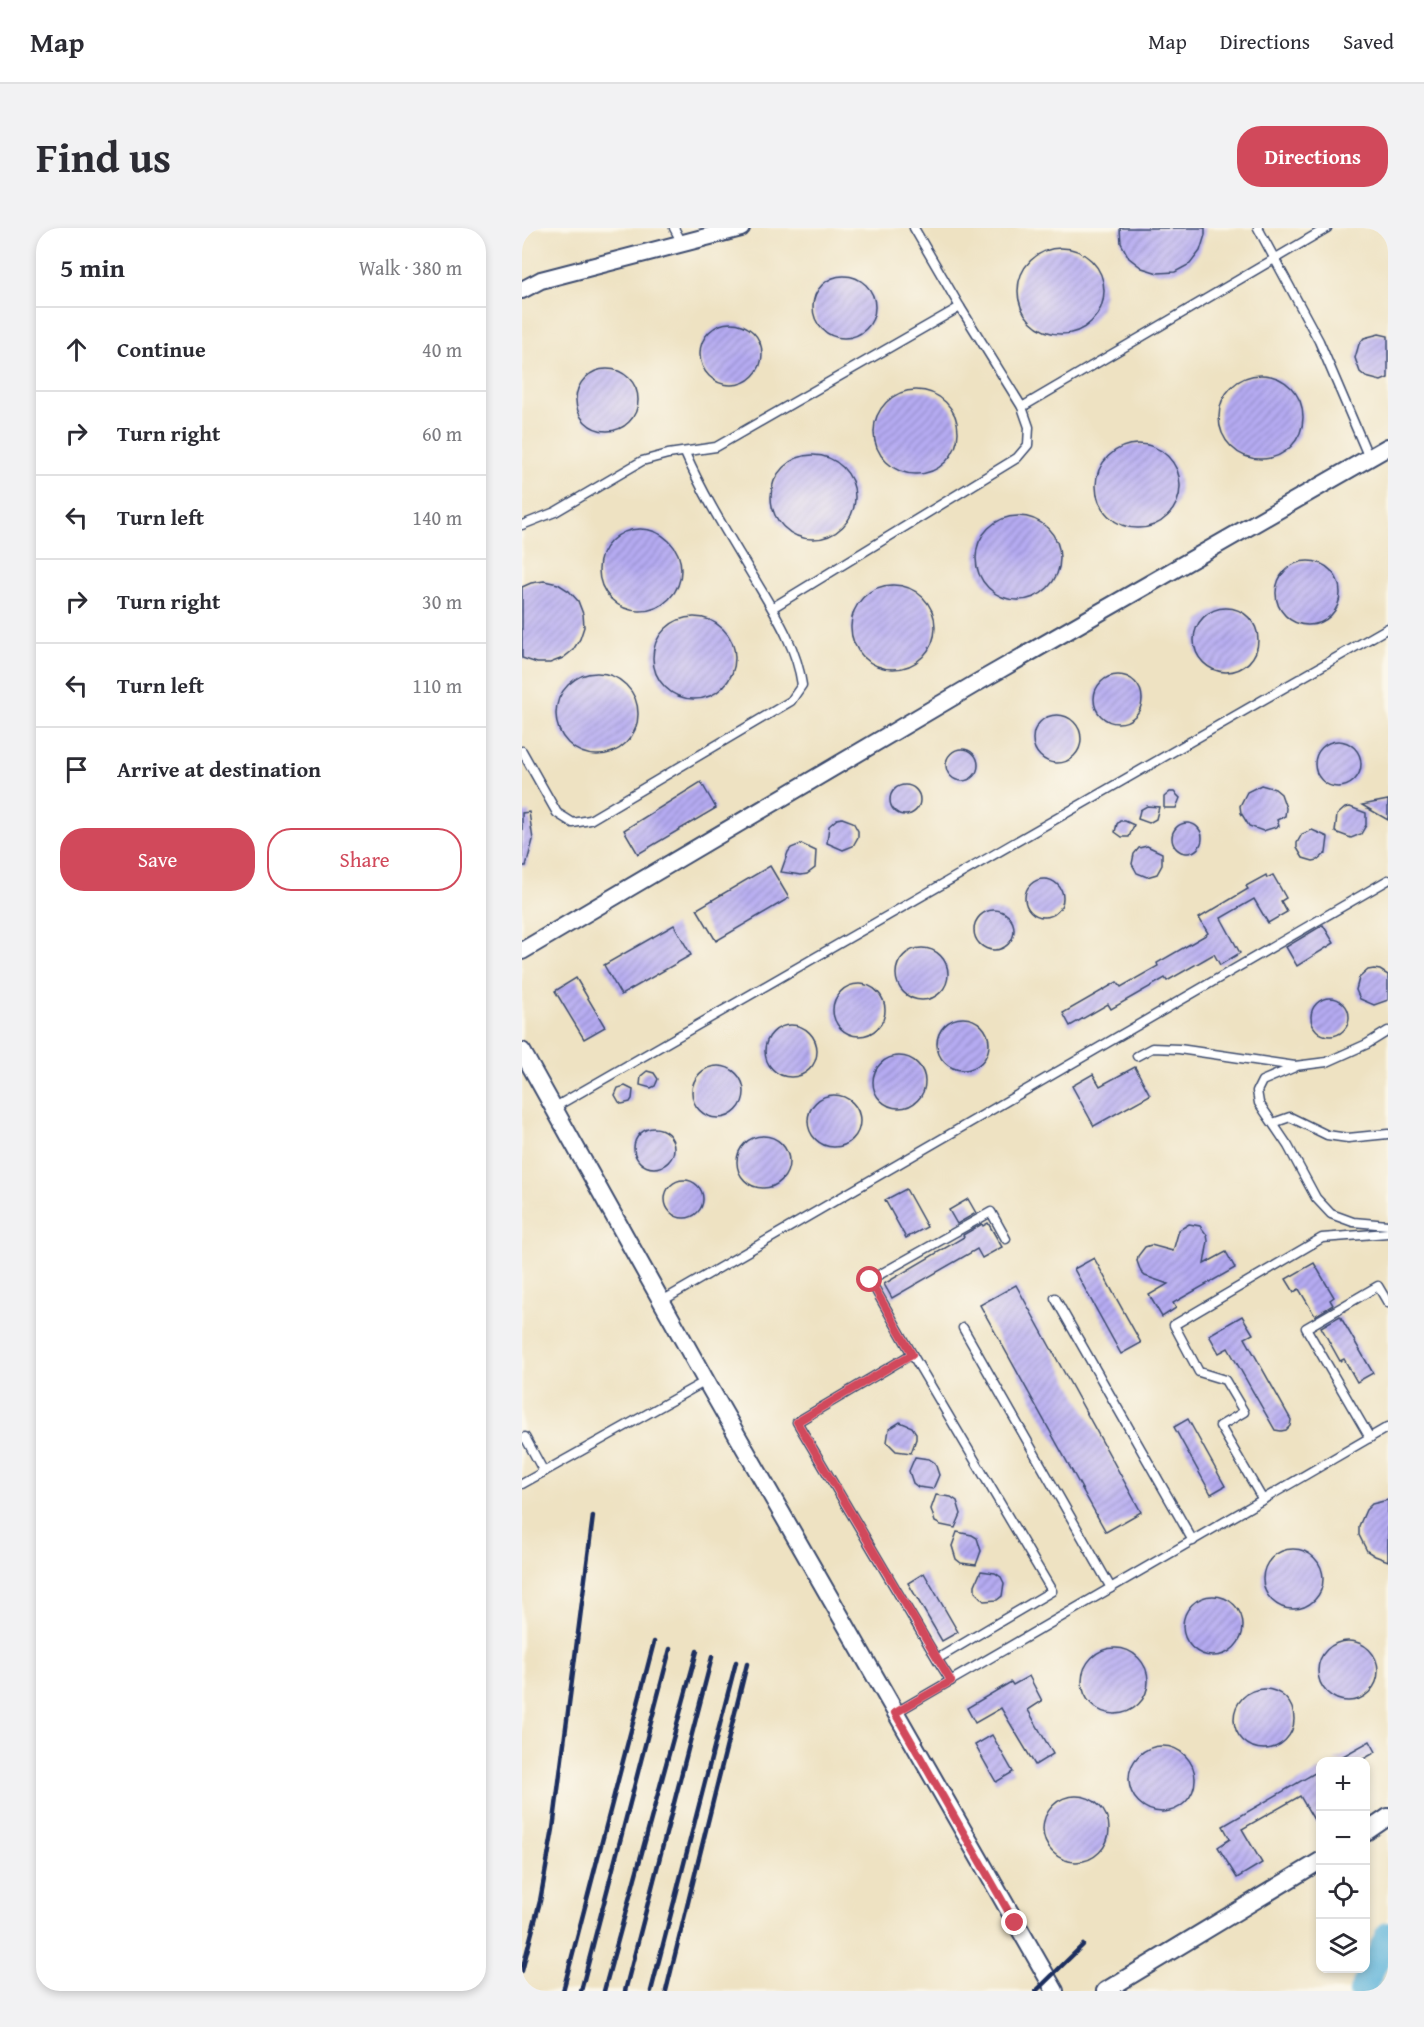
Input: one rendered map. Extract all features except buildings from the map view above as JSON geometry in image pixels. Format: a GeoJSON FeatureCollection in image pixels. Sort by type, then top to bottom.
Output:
{"type":"FeatureCollection","features":[{"type":"Feature","properties":{"kind":"street"},"geometry":{"type":"LineString","coordinates":[[522,290],[541,280],[741,228]]}},
{"type":"Feature","properties":{"kind":"street"},"geometry":{"type":"LineString","coordinates":[[522,951],[980,681],[1388,447]]}},
{"type":"Feature","properties":{"kind":"street"},"geometry":{"type":"LineString","coordinates":[[522,1051],[706,1381],[1055,1991]]}},
{"type":"Feature","properties":{"kind":"street"},"geometry":{"type":"LineString","coordinates":[[1370,1829],[1388,1817]]}},
{"type":"Feature","properties":{"kind":"street"},"geometry":{"type":"LineString","coordinates":[[1105,1991],[1316,1863]]}},
{"type":"Feature","properties":{"kind":"lane"},"geometry":{"type":"LineString","coordinates":[[674,228],[682,243]]}},
{"type":"Feature","properties":{"kind":"lane"},"geometry":{"type":"LineString","coordinates":[[772,608],[1017,458],[1028,445],[1029,427],[1022,406],[914,228]]}},
{"type":"Feature","properties":{"kind":"lane"},"geometry":{"type":"LineString","coordinates":[[1258,228],[1319,341],[1369,458]]}},
{"type":"Feature","properties":{"kind":"lane"},"geometry":{"type":"LineString","coordinates":[[1022,406],[1327,228]]}},
{"type":"Feature","properties":{"kind":"lane"},"geometry":{"type":"LineString","coordinates":[[522,525],[555,512],[642,461],[668,454],[716,447],[960,307]]}},
{"type":"Feature","properties":{"kind":"lane"},"geometry":{"type":"LineString","coordinates":[[522,751],[557,813],[573,823],[590,820],[791,701],[802,685],[799,664],[772,608],[697,480],[685,453]]}},
{"type":"Feature","properties":{"kind":"lane"},"geometry":{"type":"LineString","coordinates":[[555,1107],[1388,628]]}},
{"type":"Feature","properties":{"kind":"lane"},"geometry":{"type":"LineString","coordinates":[[662,1301],[1388,880]]}},
{"type":"Feature","properties":{"kind":"lane"},"geometry":{"type":"LineString","coordinates":[[1137,1056],[1152,1048],[1179,1048],[1295,1066],[1327,1062],[1388,1031]]}},
{"type":"Feature","properties":{"kind":"lane"},"geometry":{"type":"LineString","coordinates":[[1295,1066],[1262,1081],[1257,1091],[1259,1102],[1288,1146],[1316,1198],[1331,1214],[1353,1222],[1388,1225]]}},
{"type":"Feature","properties":{"kind":"lane"},"geometry":{"type":"LineString","coordinates":[[1273,1124],[1290,1117],[1327,1134],[1348,1138],[1388,1134]]}},
{"type":"Feature","properties":{"kind":"lane"},"geometry":{"type":"LineString","coordinates":[[937,1659],[1053,1591],[870,1280],[991,1212],[1006,1239]]}},
{"type":"Feature","properties":{"kind":"lane"},"geometry":{"type":"LineString","coordinates":[[1263,1500],[1220,1426],[1244,1412],[1225,1380],[1199,1372],[1174,1326],[1322,1238],[1388,1233]]}},
{"type":"Feature","properties":{"kind":"lane"},"geometry":{"type":"LineString","coordinates":[[1370,1438],[1306,1328],[1378,1286],[1388,1303]]}},
{"type":"Feature","properties":{"kind":"lane"},"geometry":{"type":"LineString","coordinates":[[1055,1298],[1193,1541]]}},
{"type":"Feature","properties":{"kind":"lane"},"geometry":{"type":"LineString","coordinates":[[963,1328],[1111,1588]]}},
{"type":"Feature","properties":{"kind":"lane"},"geometry":{"type":"LineString","coordinates":[[912,1354],[797,1422],[951,1681]]}},
{"type":"Feature","properties":{"kind":"lane"},"geometry":{"type":"LineString","coordinates":[[522,1484],[706,1381]]}},
{"type":"Feature","properties":{"kind":"lane"},"geometry":{"type":"LineString","coordinates":[[895,1713],[1388,1427]]}},
{"type":"Feature","properties":{"kind":"lane"},"geometry":{"type":"LineString","coordinates":[[522,1438],[525,1437],[544,1472]]}},
{"type":"Feature","properties":{"kind":"lane"},"geometry":{"type":"LineString","coordinates":[[895,1713],[1111,1588]]}},
{"type":"Feature","properties":{"kind":"waterway"},"geometry":{"type":"LineString","coordinates":[[1362,1991],[1388,1935]]}},
{"type":"Feature","properties":{"kind":"railway"},"geometry":{"type":"LineString","coordinates":[[522,1971],[540,1901],[553,1829],[593,1516]]}},
{"type":"Feature","properties":{"kind":"railway"},"geometry":{"type":"LineString","coordinates":[[563,1991],[654,1642]]}},
{"type":"Feature","properties":{"kind":"railway"},"geometry":{"type":"LineString","coordinates":[[581,1991],[670,1649]]}},
{"type":"Feature","properties":{"kind":"railway"},"geometry":{"type":"LineString","coordinates":[[604,1991],[697,1651]]}},
{"type":"Feature","properties":{"kind":"railway"},"geometry":{"type":"LineString","coordinates":[[625,1991],[712,1657]]}},
{"type":"Feature","properties":{"kind":"railway"},"geometry":{"type":"LineString","coordinates":[[651,1991],[736,1662]]}},
{"type":"Feature","properties":{"kind":"railway"},"geometry":{"type":"LineString","coordinates":[[666,1991],[747,1664]]}},
{"type":"Feature","properties":{"kind":"railway"},"geometry":{"type":"LineString","coordinates":[[1036,1991],[1083,1945]]}},
{"type":"Feature","properties":{"kind":"route"},"geometry":{"type":"LineString","coordinates":[[870,1280],[912,1354],[797,1422],[951,1681],[895,1713],[1015,1923]]}}]}
